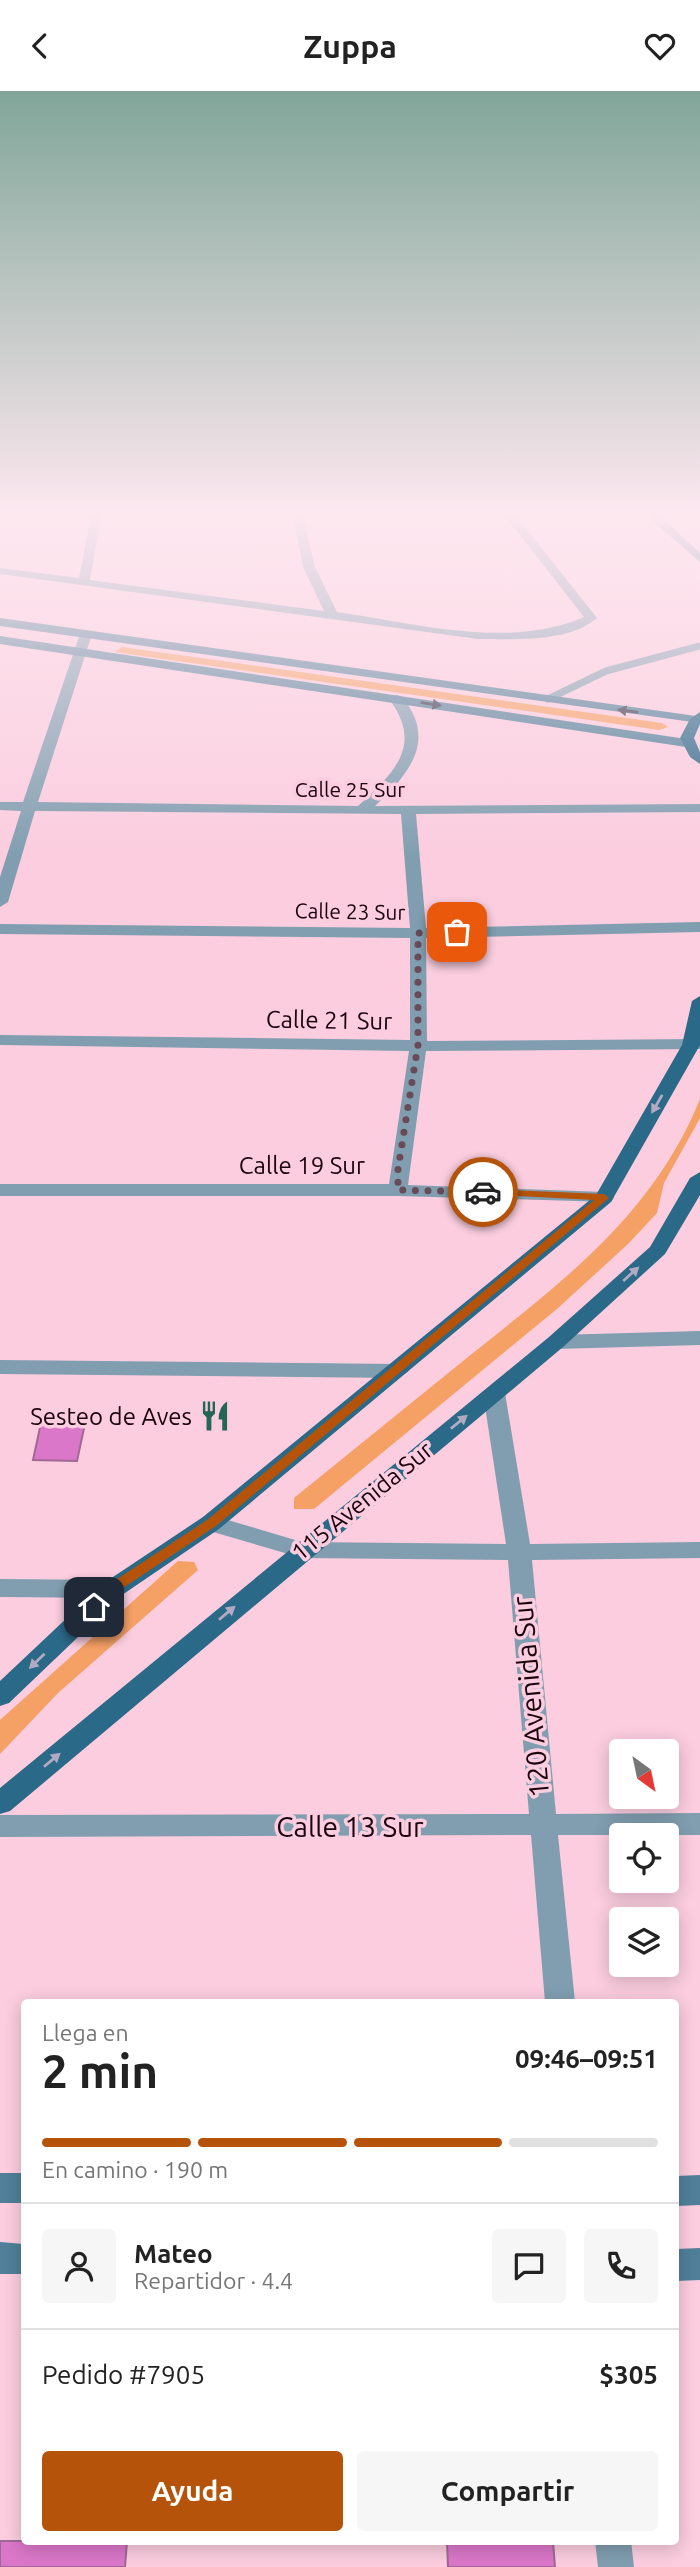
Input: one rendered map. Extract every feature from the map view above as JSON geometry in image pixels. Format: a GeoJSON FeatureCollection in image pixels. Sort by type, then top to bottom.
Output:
{"type":"FeatureCollection","features":[{"type":"Feature","properties":{"kind":"main road"},"geometry":{"type":"LineString","coordinates":[[40,628],[698,718]]}},
{"type":"Feature","properties":{"kind":"main road"},"geometry":{"type":"LineString","coordinates":[[0,641],[686,743],[700,760]]}},
{"type":"Feature","properties":{"kind":"main road"},"geometry":{"type":"LineString","coordinates":[[686,743],[688,727],[698,718]]}},
{"type":"Feature","properties":{"kind":"main road"},"geometry":{"type":"LineString","coordinates":[[0,1696],[113,1589],[211,1523],[604,1198],[696,1045],[700,1001]]}},
{"type":"Feature","properties":{"kind":"main road","name":"115 Avenida Sur"},"geometry":{"type":"LineString","coordinates":[[0,1804],[302,1550],[556,1342],[658,1250],[700,1178]]}},
{"type":"Feature","properties":{"kind":"main road"},"geometry":{"type":"LineString","coordinates":[[0,2188],[21,2188]]}},
{"type":"Feature","properties":{"kind":"main road"},"geometry":{"type":"LineString","coordinates":[[679,2191],[700,2190]]}},
{"type":"Feature","properties":{"kind":"main road"},"geometry":{"type":"LineString","coordinates":[[0,2258],[21,2259]]}},
{"type":"Feature","properties":{"kind":"main road"},"geometry":{"type":"LineString","coordinates":[[679,2265],[700,2265]]}},
{"type":"Feature","properties":{"kind":"street"},"geometry":{"type":"LineString","coordinates":[[424,628],[478,635],[521,636],[564,631],[571,628]]}},
{"type":"Feature","properties":{"kind":"street"},"geometry":{"type":"LineString","coordinates":[[0,902],[86,634]]}},
{"type":"Feature","properties":{"kind":"street"},"geometry":{"type":"LineString","coordinates":[[362,810],[393,781],[412,747],[411,720],[396,699]]}},
{"type":"Feature","properties":{"kind":"street","name":"Calle 25 Sur"},"geometry":{"type":"LineString","coordinates":[[0,806],[362,810],[700,808]]}},
{"type":"Feature","properties":{"kind":"street"},"geometry":{"type":"LineString","coordinates":[[398,1190],[398,1169],[418,1045],[418,933],[408,810]]}},
{"type":"Feature","properties":{"kind":"street","name":"Calle 23 Sur"},"geometry":{"type":"LineString","coordinates":[[0,929],[418,933],[700,927]]}},
{"type":"Feature","properties":{"kind":"street","name":"Calle 21 Sur"},"geometry":{"type":"LineString","coordinates":[[0,1040],[696,1045]]}},
{"type":"Feature","properties":{"kind":"street","name":"Calle 19 Sur"},"geometry":{"type":"LineString","coordinates":[[0,1190],[398,1190],[604,1198]]}},
{"type":"Feature","properties":{"kind":"street"},"geometry":{"type":"LineString","coordinates":[[556,1342],[700,1338]]}},
{"type":"Feature","properties":{"kind":"street"},"geometry":{"type":"LineString","coordinates":[[0,1367],[398,1371]]}},
{"type":"Feature","properties":{"kind":"street","name":"120 Avenida Sur"},"geometry":{"type":"LineString","coordinates":[[494,1393],[519,1552],[559,1999]]}},
{"type":"Feature","properties":{"kind":"street"},"geometry":{"type":"LineString","coordinates":[[211,1523],[302,1550],[700,1550]]}},
{"type":"Feature","properties":{"kind":"street"},"geometry":{"type":"LineString","coordinates":[[0,1588],[113,1589]]}},
{"type":"Feature","properties":{"kind":"street","name":"Calle 13 Sur"},"geometry":{"type":"LineString","coordinates":[[0,1826],[700,1824]]}},
{"type":"Feature","properties":{"kind":"street"},"geometry":{"type":"LineString","coordinates":[[613,2545],[616,2567]]}},
{"type":"Feature","properties":{"kind":"lane"},"geometry":{"type":"LineString","coordinates":[[548,699],[606,671],[700,646]]}},
{"type":"Feature","properties":{"kind":"shaded area"},"geometry":{"type":"Polygon","coordinates":[[[122,647],[662,723],[668,727],[659,730],[115,652],[122,647]]]}},
{"type":"Feature","properties":{"kind":"shaded area"},"geometry":{"type":"Polygon","coordinates":[[[700,1099],[700,1118],[664,1183],[657,1213],[628,1244],[558,1308],[314,1509],[294,1509],[294,1498],[538,1301],[602,1243],[631,1212],[657,1178],[700,1099]]]}},
{"type":"Feature","properties":{"kind":"shaded area"},"geometry":{"type":"Polygon","coordinates":[[[178,1561],[194,1562],[198,1570],[58,1693],[0,1754],[0,1720],[178,1561]]]}},
{"type":"Feature","properties":{"kind":"building"},"geometry":{"type":"Polygon","coordinates":[[[42,1418],[86,1419],[77,1461],[33,1460],[42,1418]]]}},
{"type":"Feature","properties":{"kind":"building"},"geometry":{"type":"Polygon","coordinates":[[[0,2541],[21,2541],[21,2545],[127,2545],[125,2567],[0,2567],[0,2541]]]}},
{"type":"Feature","properties":{"kind":"building"},"geometry":{"type":"Polygon","coordinates":[[[447,2545],[553,2545],[555,2567],[448,2567],[447,2545]]]}},
{"type":"Feature","properties":{"kind":"way so far"},"geometry":{"type":"LineString","coordinates":[[457,932],[418,933],[418,1045],[398,1169],[398,1190],[483,1192]]}},
{"type":"Feature","properties":{"kind":"place","name":"Sesteo de Aves"},"geometry":{"type":"Point","coordinates":[215,1416]}},
{"type":"Feature","properties":{"kind":"route"},"geometry":{"type":"LineString","coordinates":[[94,1607],[113,1589],[211,1523],[604,1198],[554,1193],[483,1192]]}}]}
